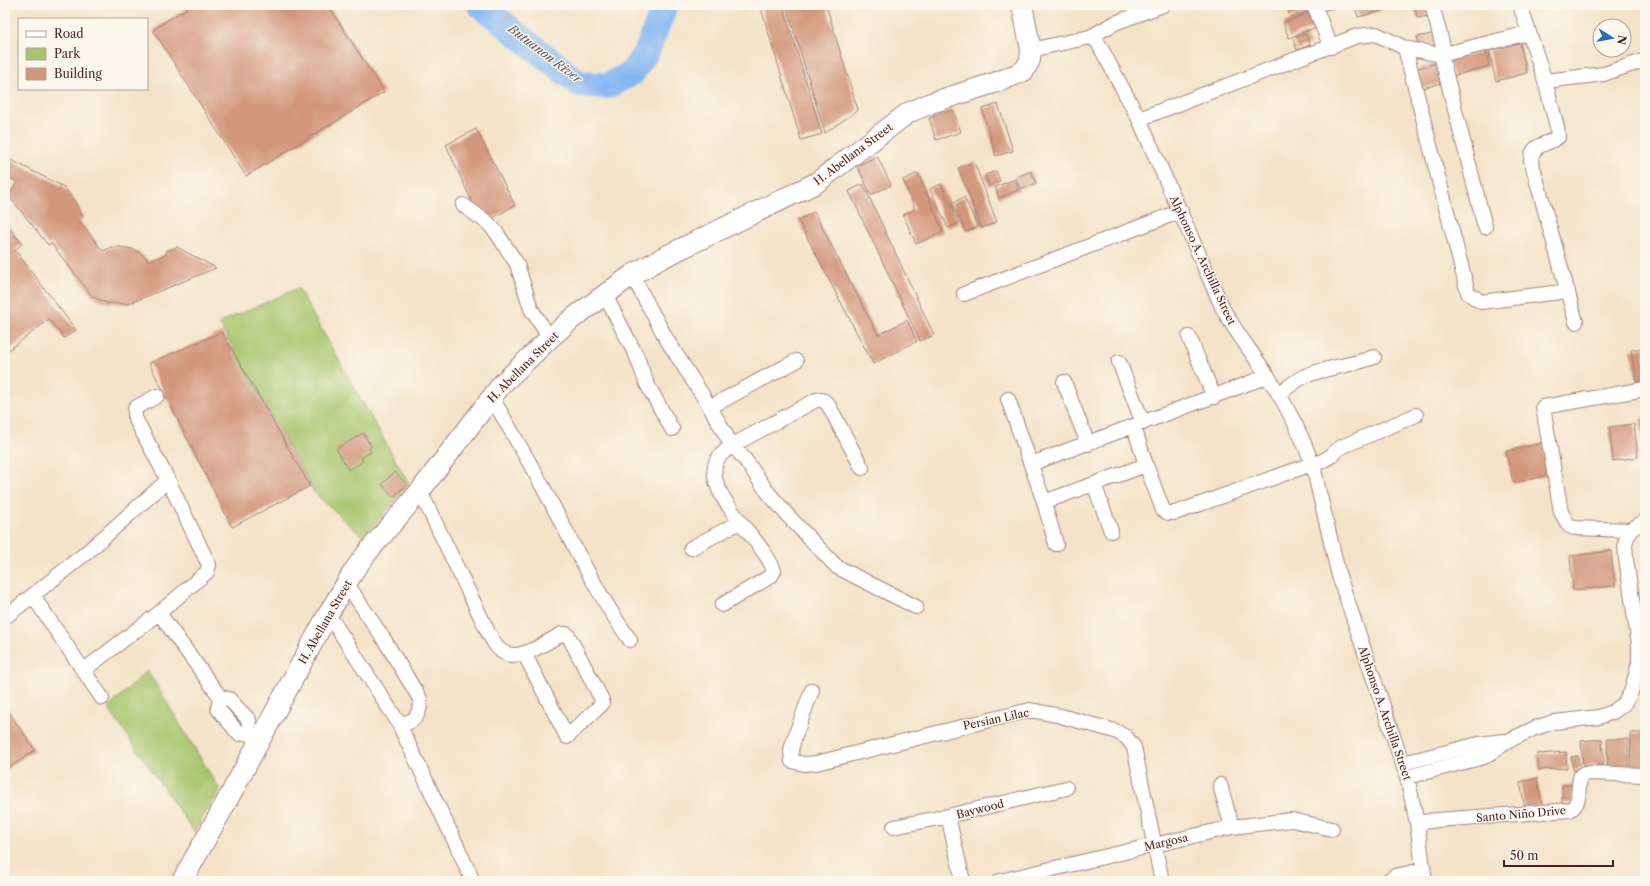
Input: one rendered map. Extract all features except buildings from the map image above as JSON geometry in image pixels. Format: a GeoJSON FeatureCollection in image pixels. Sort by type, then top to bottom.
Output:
{"type":"FeatureCollection","features":[{"type":"Feature","properties":{"kind":"main road"},"geometry":{"type":"LineString","coordinates":[[1022,5],[1030,57]]}},
{"type":"Feature","properties":{"kind":"main road","name":"H. Abellana Street"},"geometry":{"type":"LineString","coordinates":[[182,881],[253,738],[367,553],[420,491],[491,396],[550,338],[573,318],[632,275],[664,257],[816,184],[908,113],[931,103],[1019,74],[1024,71],[1030,57]]}},
{"type":"Feature","properties":{"kind":"street"},"geometry":{"type":"LineString","coordinates":[[1030,57],[1090,37],[1115,23],[1163,5]]}},
{"type":"Feature","properties":{"kind":"street"},"geometry":{"type":"LineString","coordinates":[[1314,5],[1330,47]]}},
{"type":"Feature","properties":{"kind":"street"},"geometry":{"type":"LineString","coordinates":[[1432,5],[1485,227]]}},
{"type":"Feature","properties":{"kind":"street"},"geometry":{"type":"LineString","coordinates":[[1520,5],[1545,81],[1557,127],[1558,137],[1552,142],[1535,148],[1531,152],[1531,160],[1576,322]]}},
{"type":"Feature","properties":{"kind":"street"},"geometry":{"type":"LineString","coordinates":[[1139,119],[1357,36],[1376,34],[1405,48],[1443,54],[1528,33]]}},
{"type":"Feature","properties":{"kind":"street","name":"Alphonso A. Archilla Street"},"geometry":{"type":"LineString","coordinates":[[1090,37],[1097,41],[1139,119],[1232,326],[1279,394],[1296,424],[1313,465],[1339,576],[1405,770],[1417,823],[1424,875]]}},
{"type":"Feature","properties":{"kind":"street"},"geometry":{"type":"LineString","coordinates":[[1405,48],[1468,293],[1481,302],[1568,291]]}},
{"type":"Feature","properties":{"kind":"street"},"geometry":{"type":"LineString","coordinates":[[1545,81],[1604,74],[1645,60]]}},
{"type":"Feature","properties":{"kind":"street"},"geometry":{"type":"LineString","coordinates":[[463,205],[488,223],[496,232],[517,264],[531,309],[550,338]]}},
{"type":"Feature","properties":{"kind":"street"},"geometry":{"type":"LineString","coordinates":[[964,294],[1181,211]]}},
{"type":"Feature","properties":{"kind":"street"},"geometry":{"type":"LineString","coordinates":[[632,275],[667,340],[733,445],[788,517],[837,567],[916,607]]}},
{"type":"Feature","properties":{"kind":"street"},"geometry":{"type":"LineString","coordinates":[[605,295],[636,355],[647,384],[672,429]]}},
{"type":"Feature","properties":{"kind":"street"},"geometry":{"type":"LineString","coordinates":[[1189,337],[1214,397]]}},
{"type":"Feature","properties":{"kind":"street"},"geometry":{"type":"LineString","coordinates":[[1279,394],[1304,376],[1374,357]]}},
{"type":"Feature","properties":{"kind":"street"},"geometry":{"type":"LineString","coordinates":[[710,407],[796,361]]}},
{"type":"Feature","properties":{"kind":"street"},"geometry":{"type":"LineString","coordinates":[[1119,362],[1138,425],[1146,465],[1163,510],[1168,513],[1175,513],[1313,465],[1331,456],[1339,448],[1416,415]]}},
{"type":"Feature","properties":{"kind":"street"},"geometry":{"type":"LineString","coordinates":[[1031,464],[1268,376]]}},
{"type":"Feature","properties":{"kind":"street"},"geometry":{"type":"LineString","coordinates":[[1064,382],[1088,444]]}},
{"type":"Feature","properties":{"kind":"street"},"geometry":{"type":"LineString","coordinates":[[1645,389],[1544,407],[1562,512],[1568,526],[1576,528],[1630,530],[1645,521]]}},
{"type":"Feature","properties":{"kind":"street"},"geometry":{"type":"LineString","coordinates":[[84,670],[159,613],[207,572],[209,565],[168,480],[134,415],[135,408],[157,396]]}},
{"type":"Feature","properties":{"kind":"street"},"geometry":{"type":"LineString","coordinates":[[491,396],[529,461],[591,579],[610,612],[630,640]]}},
{"type":"Feature","properties":{"kind":"street"},"geometry":{"type":"LineString","coordinates":[[722,605],[771,576],[774,571],[769,559],[740,522],[714,480],[717,460],[733,445],[816,400],[821,399],[829,406],[862,468]]}},
{"type":"Feature","properties":{"kind":"street"},"geometry":{"type":"LineString","coordinates":[[1008,399],[1044,502],[1056,544]]}},
{"type":"Feature","properties":{"kind":"street"},"geometry":{"type":"LineString","coordinates":[[1044,502],[1146,465]]}},
{"type":"Feature","properties":{"kind":"street"},"geometry":{"type":"LineString","coordinates":[[8,615],[86,554],[168,480]]}},
{"type":"Feature","properties":{"kind":"street"},"geometry":{"type":"LineString","coordinates":[[1094,484],[1111,531]]}},
{"type":"Feature","properties":{"kind":"street"},"geometry":{"type":"LineString","coordinates":[[420,491],[497,648],[503,653],[525,655],[557,636],[566,634],[602,700],[600,708],[568,737],[525,655]]}},
{"type":"Feature","properties":{"kind":"street"},"geometry":{"type":"LineString","coordinates":[[691,548],[740,522]]}},
{"type":"Feature","properties":{"kind":"street"},"geometry":{"type":"LineString","coordinates":[[1405,770],[1484,757],[1510,740],[1535,728],[1554,722],[1599,717],[1613,712],[1624,704],[1631,692],[1636,677],[1639,657],[1639,645],[1626,559],[1625,543],[1630,530]]}},
{"type":"Feature","properties":{"kind":"street"},"geometry":{"type":"LineString","coordinates":[[347,584],[385,641],[420,699],[421,706],[415,718],[409,722],[398,722]]}},
{"type":"Feature","properties":{"kind":"street"},"geometry":{"type":"LineString","coordinates":[[33,596],[102,698]]}},
{"type":"Feature","properties":{"kind":"street"},"geometry":{"type":"LineString","coordinates":[[159,613],[220,697],[218,709],[239,734],[253,738]]}},
{"type":"Feature","properties":{"kind":"street"},"geometry":{"type":"LineString","coordinates":[[327,616],[336,626],[398,722],[471,877]]}},
{"type":"Feature","properties":{"kind":"street","name":"Persian Lilac"},"geometry":{"type":"LineString","coordinates":[[812,690],[791,750],[792,761],[804,764],[816,763],[1030,710],[1061,716],[1115,730],[1126,737],[1134,747],[1162,881]]}},
{"type":"Feature","properties":{"kind":"street","name":"Santo Niño Drive"},"geometry":{"type":"LineString","coordinates":[[1417,823],[1437,820],[1570,810],[1576,806],[1578,802],[1581,775],[1590,772],[1645,775]]}},
{"type":"Feature","properties":{"kind":"street"},"geometry":{"type":"LineString","coordinates":[[1220,785],[1232,827]]}},
{"type":"Feature","properties":{"kind":"street","name":"Baywood"},"geometry":{"type":"LineString","coordinates":[[894,827],[948,816],[1066,788]]}},
{"type":"Feature","properties":{"kind":"street"},"geometry":{"type":"LineString","coordinates":[[948,816],[962,881]]}},
{"type":"Feature","properties":{"kind":"street","name":"Margosa"},"geometry":{"type":"LineString","coordinates":[[1000,881],[1232,827],[1292,820],[1332,829]]}},
{"type":"Feature","properties":{"kind":"street"},"geometry":{"type":"LineString","coordinates":[[1389,881],[1394,876],[1424,875]]}},
{"type":"Feature","properties":{"kind":"green space"},"geometry":{"type":"Polygon","coordinates":[[[298,288],[409,484],[364,536],[356,531],[314,492],[219,323],[298,288]]]}},
{"type":"Feature","properties":{"kind":"green space"},"geometry":{"type":"Polygon","coordinates":[[[147,670],[220,790],[194,832],[108,708],[147,670]]]}},
{"type":"Feature","properties":{"kind":"waterway","name":"Butuanon River"},"geometry":{"type":"LineString","coordinates":[[480,5],[580,84],[607,86],[632,73],[648,49],[665,5]]}}]}
